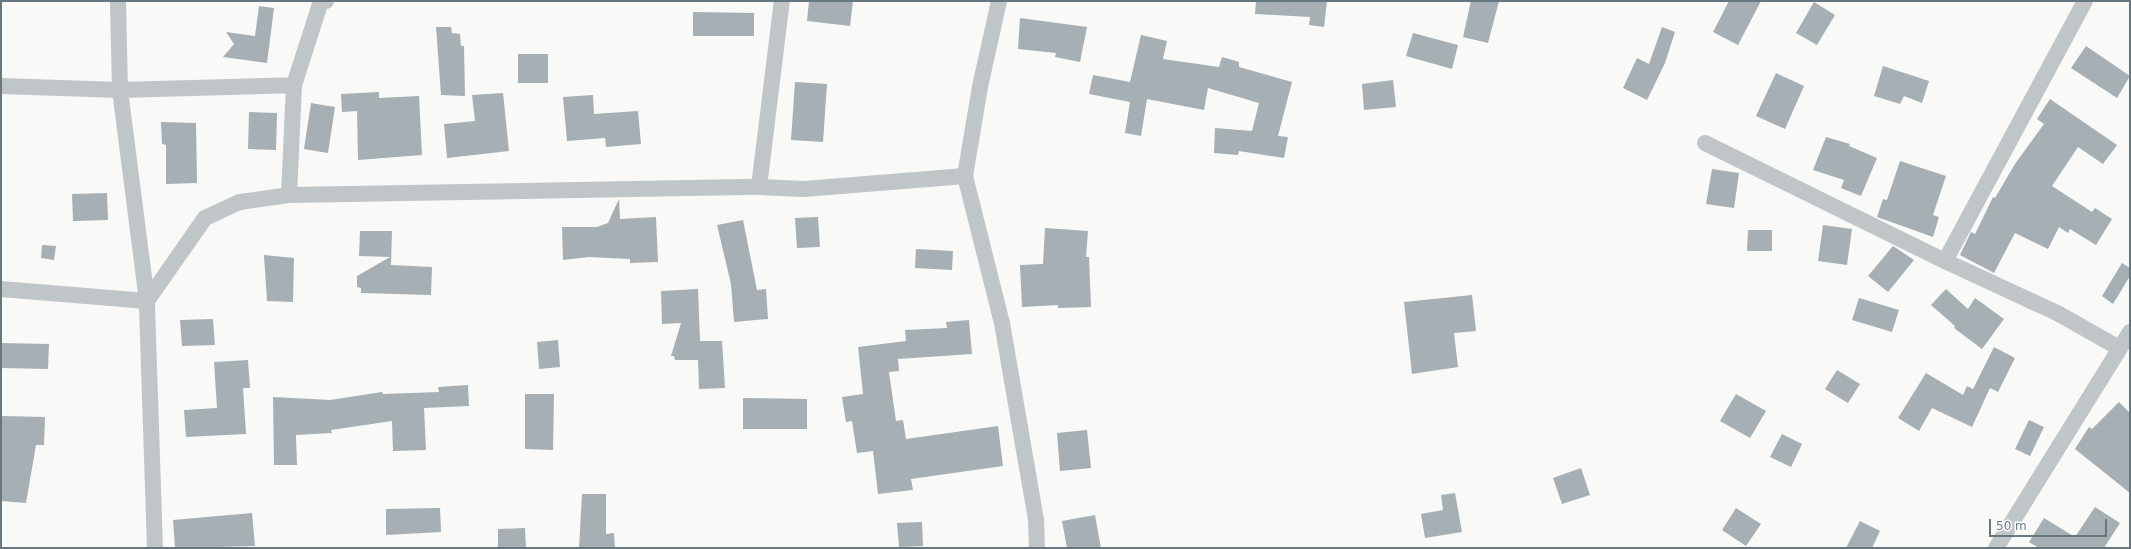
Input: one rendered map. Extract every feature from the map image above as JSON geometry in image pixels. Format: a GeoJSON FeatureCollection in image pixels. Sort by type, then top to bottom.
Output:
{"type":"FeatureCollection","features":[{"type":"Feature","properties":{"kind":"street"},"geometry":{"type":"LineString","coordinates":[[118,1],[120,90],[147,300],[155,548]]}},
{"type":"Feature","properties":{"kind":"street"},"geometry":{"type":"LineString","coordinates":[[289,195],[294,85],[321,1],[326,1]]}},
{"type":"Feature","properties":{"kind":"street"},"geometry":{"type":"LineString","coordinates":[[759,187],[782,1]]}},
{"type":"Feature","properties":{"kind":"street"},"geometry":{"type":"LineString","coordinates":[[999,1],[980,87],[965,176],[1002,323],[1036,519],[1037,548]]}},
{"type":"Feature","properties":{"kind":"street"},"geometry":{"type":"LineString","coordinates":[[1944,261],[2085,1]]}},
{"type":"Feature","properties":{"kind":"street"},"geometry":{"type":"LineString","coordinates":[[1,86],[120,90],[294,85]]}},
{"type":"Feature","properties":{"kind":"street"},"geometry":{"type":"LineString","coordinates":[[1705,143],[1944,261],[2059,314],[2123,348]]}},
{"type":"Feature","properties":{"kind":"street"},"geometry":{"type":"LineString","coordinates":[[147,300],[204,218],[240,202],[289,195],[759,187],[804,189],[965,176]]}},
{"type":"Feature","properties":{"kind":"street"},"geometry":{"type":"LineString","coordinates":[[1,289],[147,300]]}},
{"type":"Feature","properties":{"kind":"street"},"geometry":{"type":"LineString","coordinates":[[1996,548],[2123,348],[2130,332]]}},
{"type":"Feature","properties":{"kind":"building"},"geometry":{"type":"Polygon","coordinates":[[[809,1],[853,1],[850,26],[807,21],[809,1]]]}},
{"type":"Feature","properties":{"kind":"building"},"geometry":{"type":"Polygon","coordinates":[[[1256,1],[1327,1],[1324,27],[1309,25],[1310,17],[1255,14],[1256,1]]]}},
{"type":"Feature","properties":{"kind":"building"},"geometry":{"type":"Polygon","coordinates":[[[1471,1],[1499,1],[1488,43],[1463,37],[1471,1]]]}},
{"type":"Feature","properties":{"kind":"building"},"geometry":{"type":"Polygon","coordinates":[[[1729,1],[1761,1],[1738,45],[1713,32],[1729,1]]]}},
{"type":"Feature","properties":{"kind":"building"},"geometry":{"type":"Polygon","coordinates":[[[1814,2],[1835,15],[1817,45],[1796,33],[1814,2]]]}},
{"type":"Feature","properties":{"kind":"building"},"geometry":{"type":"Polygon","coordinates":[[[259,6],[274,8],[267,63],[223,57],[234,44],[226,32],[255,36],[259,6]]]}},
{"type":"Feature","properties":{"kind":"building"},"geometry":{"type":"Polygon","coordinates":[[[693,12],[754,13],[754,36],[693,36],[693,12]]]}},
{"type":"Feature","properties":{"kind":"building"},"geometry":{"type":"Polygon","coordinates":[[[1020,18],[1087,27],[1080,62],[1055,57],[1056,53],[1018,49],[1020,18]]]}},
{"type":"Feature","properties":{"kind":"building"},"geometry":{"type":"Polygon","coordinates":[[[436,27],[451,27],[452,33],[460,34],[461,46],[464,46],[465,96],[441,95],[436,27]]]}},
{"type":"Feature","properties":{"kind":"building"},"geometry":{"type":"Polygon","coordinates":[[[1662,27],[1675,32],[1665,63],[1647,100],[1623,88],[1637,58],[1649,64],[1662,27]]]}},
{"type":"Feature","properties":{"kind":"building"},"geometry":{"type":"Polygon","coordinates":[[[1413,33],[1458,45],[1452,69],[1406,56],[1413,33]]]}},
{"type":"Feature","properties":{"kind":"building"},"geometry":{"type":"Polygon","coordinates":[[[1141,35],[1167,41],[1163,59],[1219,67],[1222,57],[1239,62],[1239,67],[1292,82],[1278,136],[1288,137],[1284,158],[1239,151],[1238,155],[1214,153],[1215,128],[1252,131],[1259,103],[1208,88],[1204,110],[1147,99],[1141,136],[1125,133],[1130,102],[1089,94],[1093,75],[1130,82],[1141,35]]]}},
{"type":"Feature","properties":{"kind":"building"},"geometry":{"type":"Polygon","coordinates":[[[2086,46],[2130,76],[2117,98],[2071,68],[2086,46]]]}},
{"type":"Feature","properties":{"kind":"building"},"geometry":{"type":"Polygon","coordinates":[[[518,54],[548,54],[548,83],[518,83],[518,54]]]}},
{"type":"Feature","properties":{"kind":"building"},"geometry":{"type":"Polygon","coordinates":[[[1883,66],[1929,81],[1922,103],[1904,96],[1900,104],[1874,96],[1883,66]]]}},
{"type":"Feature","properties":{"kind":"building"},"geometry":{"type":"Polygon","coordinates":[[[1776,73],[1804,86],[1785,129],[1756,116],[1776,73]]]}},
{"type":"Feature","properties":{"kind":"building"},"geometry":{"type":"Polygon","coordinates":[[[1393,80],[1396,107],[1364,110],[1362,84],[1393,80]]]}},
{"type":"Feature","properties":{"kind":"building"},"geometry":{"type":"Polygon","coordinates":[[[795,82],[827,84],[823,142],[791,140],[795,82]]]}},
{"type":"Feature","properties":{"kind":"building"},"geometry":{"type":"Polygon","coordinates":[[[379,92],[379,98],[419,96],[422,155],[358,160],[357,111],[342,112],[341,94],[379,92]]]}},
{"type":"Feature","properties":{"kind":"building"},"geometry":{"type":"Polygon","coordinates":[[[503,93],[509,151],[447,158],[444,124],[475,121],[472,95],[503,93]]]}},
{"type":"Feature","properties":{"kind":"building"},"geometry":{"type":"Polygon","coordinates":[[[593,95],[594,114],[638,111],[641,144],[606,147],[605,138],[567,141],[563,97],[593,95]]]}},
{"type":"Feature","properties":{"kind":"building"},"geometry":{"type":"Polygon","coordinates":[[[2050,99],[2117,145],[2103,164],[2078,147],[2052,186],[2092,212],[2095,208],[2112,219],[2096,245],[2070,229],[2068,233],[2059,227],[2048,249],[2015,233],[1994,273],[1960,255],[1971,232],[1975,234],[1993,197],[1995,198],[2015,164],[2044,124],[2037,119],[2050,99]]]}},
{"type":"Feature","properties":{"kind":"building"},"geometry":{"type":"Polygon","coordinates":[[[311,103],[335,107],[328,153],[304,149],[311,103]]]}},
{"type":"Feature","properties":{"kind":"building"},"geometry":{"type":"Polygon","coordinates":[[[249,112],[277,113],[276,150],[248,149],[249,112]]]}},
{"type":"Feature","properties":{"kind":"building"},"geometry":{"type":"Polygon","coordinates":[[[161,122],[196,123],[197,183],[166,184],[166,145],[162,144],[161,122]]]}},
{"type":"Feature","properties":{"kind":"building"},"geometry":{"type":"Polygon","coordinates":[[[1826,137],[1850,144],[1849,146],[1877,158],[1861,196],[1841,188],[1844,180],[1813,170],[1826,137]]]}},
{"type":"Feature","properties":{"kind":"building"},"geometry":{"type":"Polygon","coordinates":[[[1900,161],[1946,176],[1933,215],[1939,217],[1933,237],[1877,217],[1883,199],[1887,200],[1900,161]]]}},
{"type":"Feature","properties":{"kind":"building"},"geometry":{"type":"Polygon","coordinates":[[[1712,169],[1739,173],[1734,208],[1706,204],[1712,169]]]}},
{"type":"Feature","properties":{"kind":"building"},"geometry":{"type":"Polygon","coordinates":[[[107,193],[108,220],[73,221],[72,194],[107,193]]]}},
{"type":"Feature","properties":{"kind":"building"},"geometry":{"type":"Polygon","coordinates":[[[619,199],[620,219],[656,217],[658,262],[630,263],[630,259],[589,257],[563,260],[562,227],[597,227],[608,223],[619,199]]]}},
{"type":"Feature","properties":{"kind":"building"},"geometry":{"type":"Polygon","coordinates":[[[818,217],[820,247],[797,248],[795,218],[818,217]]]}},
{"type":"Feature","properties":{"kind":"building"},"geometry":{"type":"Polygon","coordinates":[[[743,220],[757,290],[766,289],[768,319],[734,322],[731,284],[717,225],[743,220]]]}},
{"type":"Feature","properties":{"kind":"building"},"geometry":{"type":"Polygon","coordinates":[[[1823,225],[1852,229],[1847,265],[1818,261],[1823,225]]]}},
{"type":"Feature","properties":{"kind":"building"},"geometry":{"type":"Polygon","coordinates":[[[1045,228],[1088,231],[1086,257],[1089,257],[1091,307],[1058,308],[1058,305],[1022,307],[1020,265],[1043,264],[1045,228]]]}},
{"type":"Feature","properties":{"kind":"building"},"geometry":{"type":"Polygon","coordinates":[[[1748,230],[1772,230],[1772,251],[1747,251],[1748,230]]]}},
{"type":"Feature","properties":{"kind":"building"},"geometry":{"type":"Polygon","coordinates":[[[360,231],[392,231],[391,265],[432,267],[431,295],[361,293],[361,288],[357,287],[357,276],[390,257],[359,256],[360,231]]]}},
{"type":"Feature","properties":{"kind":"building"},"geometry":{"type":"Polygon","coordinates":[[[42,245],[56,246],[54,260],[41,258],[42,245]]]}},
{"type":"Feature","properties":{"kind":"building"},"geometry":{"type":"Polygon","coordinates":[[[1893,246],[1914,260],[1888,292],[1868,276],[1893,246]]]}},
{"type":"Feature","properties":{"kind":"building"},"geometry":{"type":"Polygon","coordinates":[[[916,249],[953,251],[952,270],[915,268],[916,249]]]}},
{"type":"Feature","properties":{"kind":"building"},"geometry":{"type":"Polygon","coordinates":[[[264,255],[294,258],[293,302],[267,301],[264,255]]]}},
{"type":"Feature","properties":{"kind":"building"},"geometry":{"type":"Polygon","coordinates":[[[2122,263],[2130,268],[2130,276],[2113,304],[2102,296],[2122,263]]]}},
{"type":"Feature","properties":{"kind":"building"},"geometry":{"type":"Polygon","coordinates":[[[698,289],[700,341],[722,341],[725,388],[699,389],[698,360],[675,360],[674,356],[671,356],[681,323],[662,324],[661,291],[698,289]]]}},
{"type":"Feature","properties":{"kind":"building"},"geometry":{"type":"Polygon","coordinates":[[[1946,289],[1968,309],[1975,298],[2004,319],[1982,349],[1954,328],[1955,326],[1931,305],[1946,289]]]}},
{"type":"Feature","properties":{"kind":"building"},"geometry":{"type":"Polygon","coordinates":[[[1472,295],[1476,331],[1454,333],[1458,367],[1412,374],[1404,302],[1472,295]]]}},
{"type":"Feature","properties":{"kind":"building"},"geometry":{"type":"Polygon","coordinates":[[[1859,298],[1899,310],[1892,332],[1852,320],[1859,298]]]}},
{"type":"Feature","properties":{"kind":"building"},"geometry":{"type":"Polygon","coordinates":[[[213,319],[215,345],[182,346],[180,320],[213,319]]]}},
{"type":"Feature","properties":{"kind":"building"},"geometry":{"type":"Polygon","coordinates":[[[969,320],[972,354],[898,359],[899,371],[889,372],[896,421],[903,420],[906,439],[998,426],[1003,466],[911,479],[913,490],[878,494],[873,451],[857,453],[852,421],[846,422],[842,397],[863,394],[858,347],[906,341],[905,330],[947,328],[946,322],[969,320]]]}},
{"type":"Feature","properties":{"kind":"building"},"geometry":{"type":"Polygon","coordinates":[[[558,340],[560,367],[539,369],[537,342],[558,340]]]}},
{"type":"Feature","properties":{"kind":"building"},"geometry":{"type":"Polygon","coordinates":[[[1,343],[49,344],[48,369],[1,368],[1,343]]]}},
{"type":"Feature","properties":{"kind":"building"},"geometry":{"type":"Polygon","coordinates":[[[1994,347],[2015,358],[1998,392],[1990,388],[1972,427],[1932,408],[1919,431],[1898,418],[1926,373],[1963,395],[1967,386],[1973,389],[1994,347]]]}},
{"type":"Feature","properties":{"kind":"building"},"geometry":{"type":"Polygon","coordinates":[[[248,360],[250,388],[243,388],[246,434],[186,437],[184,410],[217,408],[214,362],[248,360]]]}},
{"type":"Feature","properties":{"kind":"building"},"geometry":{"type":"Polygon","coordinates":[[[1837,370],[1860,384],[1848,403],[1825,389],[1837,370]]]}},
{"type":"Feature","properties":{"kind":"building"},"geometry":{"type":"Polygon","coordinates":[[[468,385],[469,406],[424,408],[426,450],[393,451],[392,421],[331,430],[332,433],[296,435],[297,465],[274,465],[273,397],[330,400],[382,392],[383,394],[439,392],[438,387],[468,385]]]}},
{"type":"Feature","properties":{"kind":"building"},"geometry":{"type":"Polygon","coordinates":[[[525,394],[554,394],[553,450],[525,449],[525,394]]]}},
{"type":"Feature","properties":{"kind":"building"},"geometry":{"type":"Polygon","coordinates":[[[1736,394],[1766,411],[1750,438],[1720,421],[1736,394]]]}},
{"type":"Feature","properties":{"kind":"building"},"geometry":{"type":"Polygon","coordinates":[[[743,398],[807,399],[807,429],[743,429],[743,398]]]}},
{"type":"Feature","properties":{"kind":"building"},"geometry":{"type":"Polygon","coordinates":[[[2119,402],[2130,413],[2130,493],[2075,449],[2089,427],[2092,429],[2119,402]]]}},
{"type":"Feature","properties":{"kind":"building"},"geometry":{"type":"Polygon","coordinates":[[[1,416],[45,417],[44,445],[36,445],[26,503],[1,501],[1,416]]]}},
{"type":"Feature","properties":{"kind":"building"},"geometry":{"type":"Polygon","coordinates":[[[2029,420],[2044,427],[2030,456],[2015,449],[2029,420]]]}},
{"type":"Feature","properties":{"kind":"building"},"geometry":{"type":"Polygon","coordinates":[[[1087,430],[1091,468],[1060,471],[1057,433],[1087,430]]]}},
{"type":"Feature","properties":{"kind":"building"},"geometry":{"type":"Polygon","coordinates":[[[1782,434],[1802,444],[1791,467],[1770,457],[1782,434]]]}},
{"type":"Feature","properties":{"kind":"building"},"geometry":{"type":"Polygon","coordinates":[[[1581,468],[1590,495],[1562,504],[1553,478],[1581,468]]]}},
{"type":"Feature","properties":{"kind":"building"},"geometry":{"type":"Polygon","coordinates":[[[1455,493],[1462,532],[1425,538],[1421,514],[1443,510],[1441,495],[1455,493]]]}},
{"type":"Feature","properties":{"kind":"building"},"geometry":{"type":"Polygon","coordinates":[[[582,494],[606,494],[606,534],[614,533],[615,548],[579,548],[582,494]]]}},
{"type":"Feature","properties":{"kind":"building"},"geometry":{"type":"Polygon","coordinates":[[[2095,507],[2120,523],[2104,548],[2039,548],[2029,542],[2044,518],[2075,537],[2095,507]]]}},
{"type":"Feature","properties":{"kind":"building"},"geometry":{"type":"Polygon","coordinates":[[[440,508],[441,532],[386,535],[386,509],[440,508]]]}},
{"type":"Feature","properties":{"kind":"building"},"geometry":{"type":"Polygon","coordinates":[[[1736,508],[1761,524],[1746,546],[1722,530],[1736,508]]]}},
{"type":"Feature","properties":{"kind":"building"},"geometry":{"type":"Polygon","coordinates":[[[252,513],[255,546],[175,548],[173,520],[252,513]]]}},
{"type":"Feature","properties":{"kind":"building"},"geometry":{"type":"Polygon","coordinates":[[[1095,515],[1101,548],[1067,548],[1062,521],[1095,515]]]}},
{"type":"Feature","properties":{"kind":"building"},"geometry":{"type":"Polygon","coordinates":[[[1860,521],[1880,531],[1872,548],[1846,548],[1860,521]]]}},
{"type":"Feature","properties":{"kind":"building"},"geometry":{"type":"Polygon","coordinates":[[[922,522],[923,546],[899,547],[897,523],[922,522]]]}},
{"type":"Feature","properties":{"kind":"building"},"geometry":{"type":"Polygon","coordinates":[[[525,528],[526,548],[498,548],[498,529],[525,528]]]}}]}
